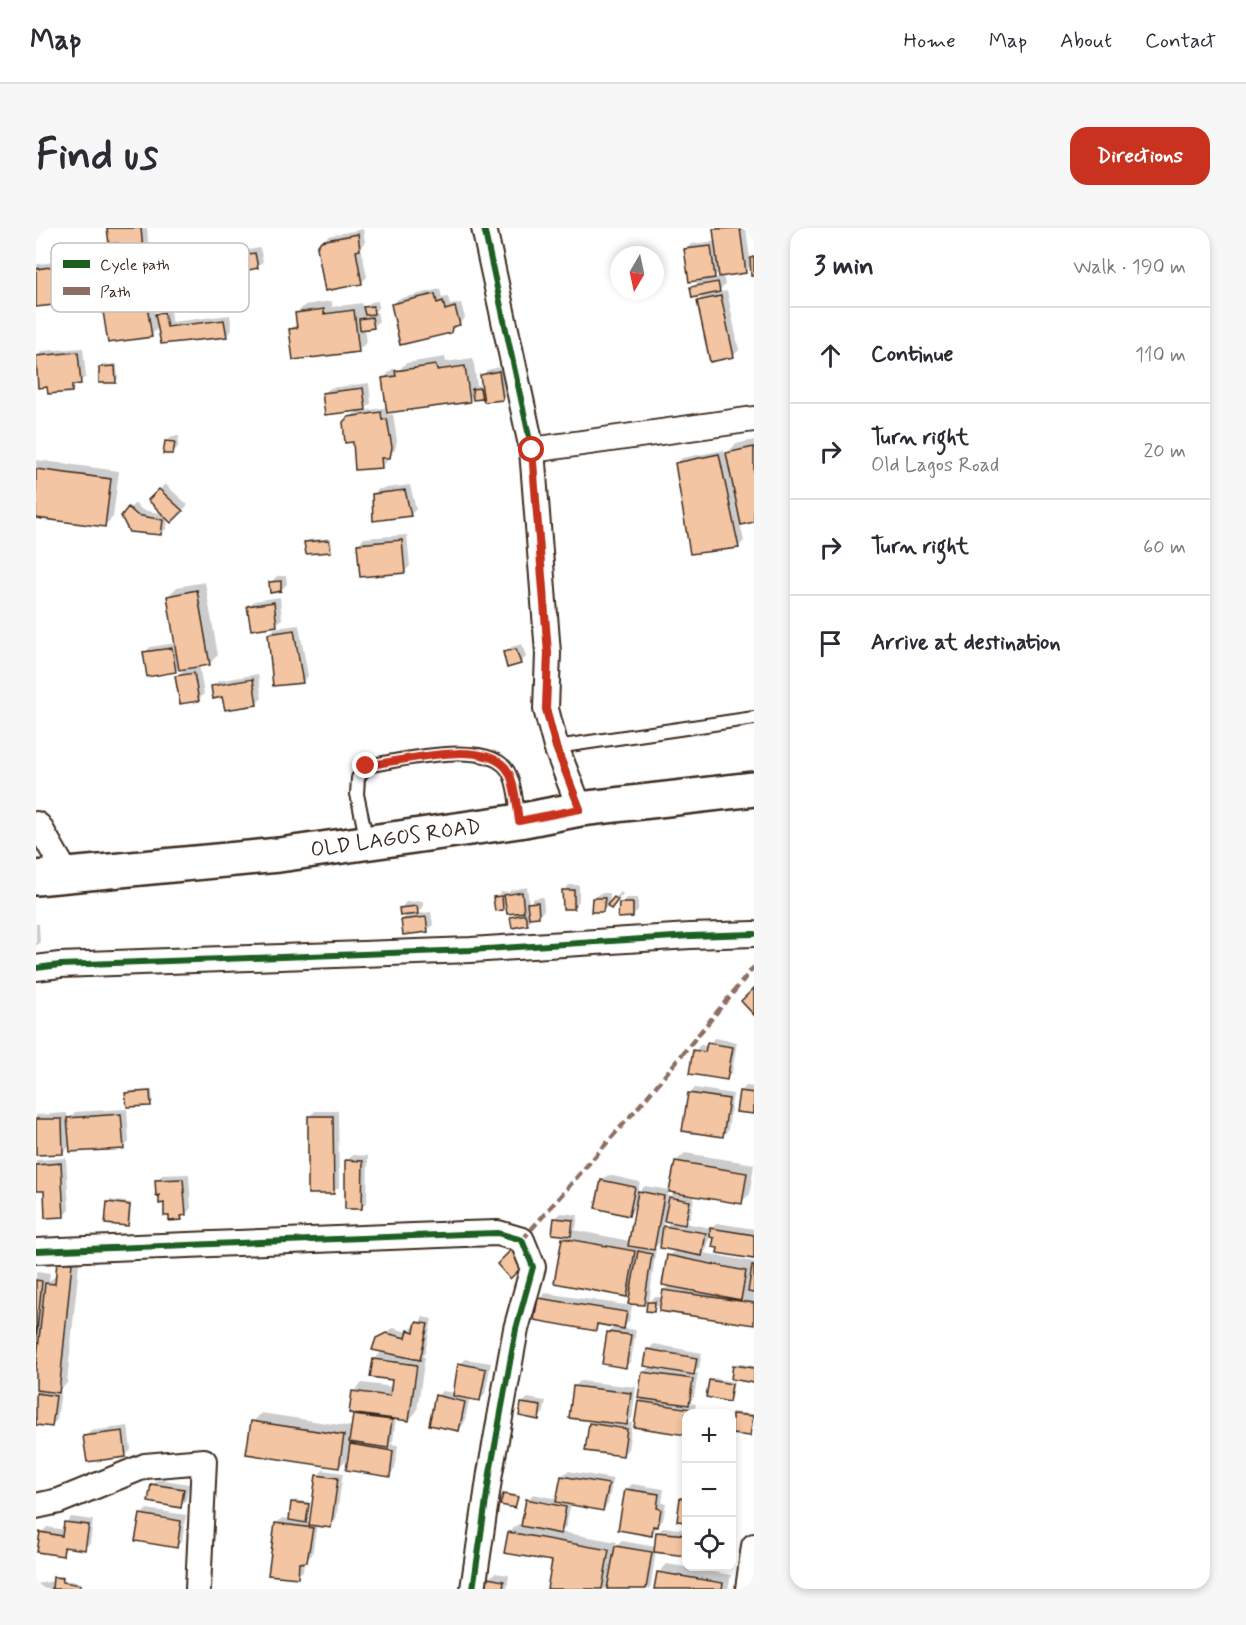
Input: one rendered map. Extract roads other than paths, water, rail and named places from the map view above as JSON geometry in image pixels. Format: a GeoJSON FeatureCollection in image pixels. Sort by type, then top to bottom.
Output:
{"type":"FeatureCollection","features":[{"type":"Feature","properties":{"kind":"main road","name":"OLD LAGOS ROAD"},"geometry":{"type":"LineString","coordinates":[[51,876],[279,855],[519,821],[580,809],[754,789]]}},
{"type":"Feature","properties":{"kind":"street"},"geometry":{"type":"LineString","coordinates":[[484,228],[532,450],[548,653],[546,709],[556,747],[580,809]]}},
{"type":"Feature","properties":{"kind":"street"},"geometry":{"type":"LineString","coordinates":[[532,450],[754,419]]}},
{"type":"Feature","properties":{"kind":"street"},"geometry":{"type":"LineString","coordinates":[[36,824],[39,826],[51,876]]}},
{"type":"Feature","properties":{"kind":"street"},"geometry":{"type":"LineString","coordinates":[[36,968],[60,965],[471,950],[754,934]]}},
{"type":"Feature","properties":{"kind":"street"},"geometry":{"type":"LineString","coordinates":[[36,1251],[498,1233],[522,1240],[533,1267],[516,1329],[490,1473],[473,1589]]}},
{"type":"Feature","properties":{"kind":"street"},"geometry":{"type":"LineString","coordinates":[[36,1506],[58,1501],[145,1466],[204,1461],[198,1589]]}},
{"type":"Feature","properties":{"kind":"street"},"geometry":{"type":"LineString","coordinates":[[748,1589],[754,1546]]}},
{"type":"Feature","properties":{"kind":"lane"},"geometry":{"type":"LineString","coordinates":[[556,747],[754,718]]}},
{"type":"Feature","properties":{"kind":"lane"},"geometry":{"type":"LineString","coordinates":[[367,843],[357,794],[358,778],[366,766],[460,752],[488,756],[501,762],[510,774],[519,821]]}}]}
